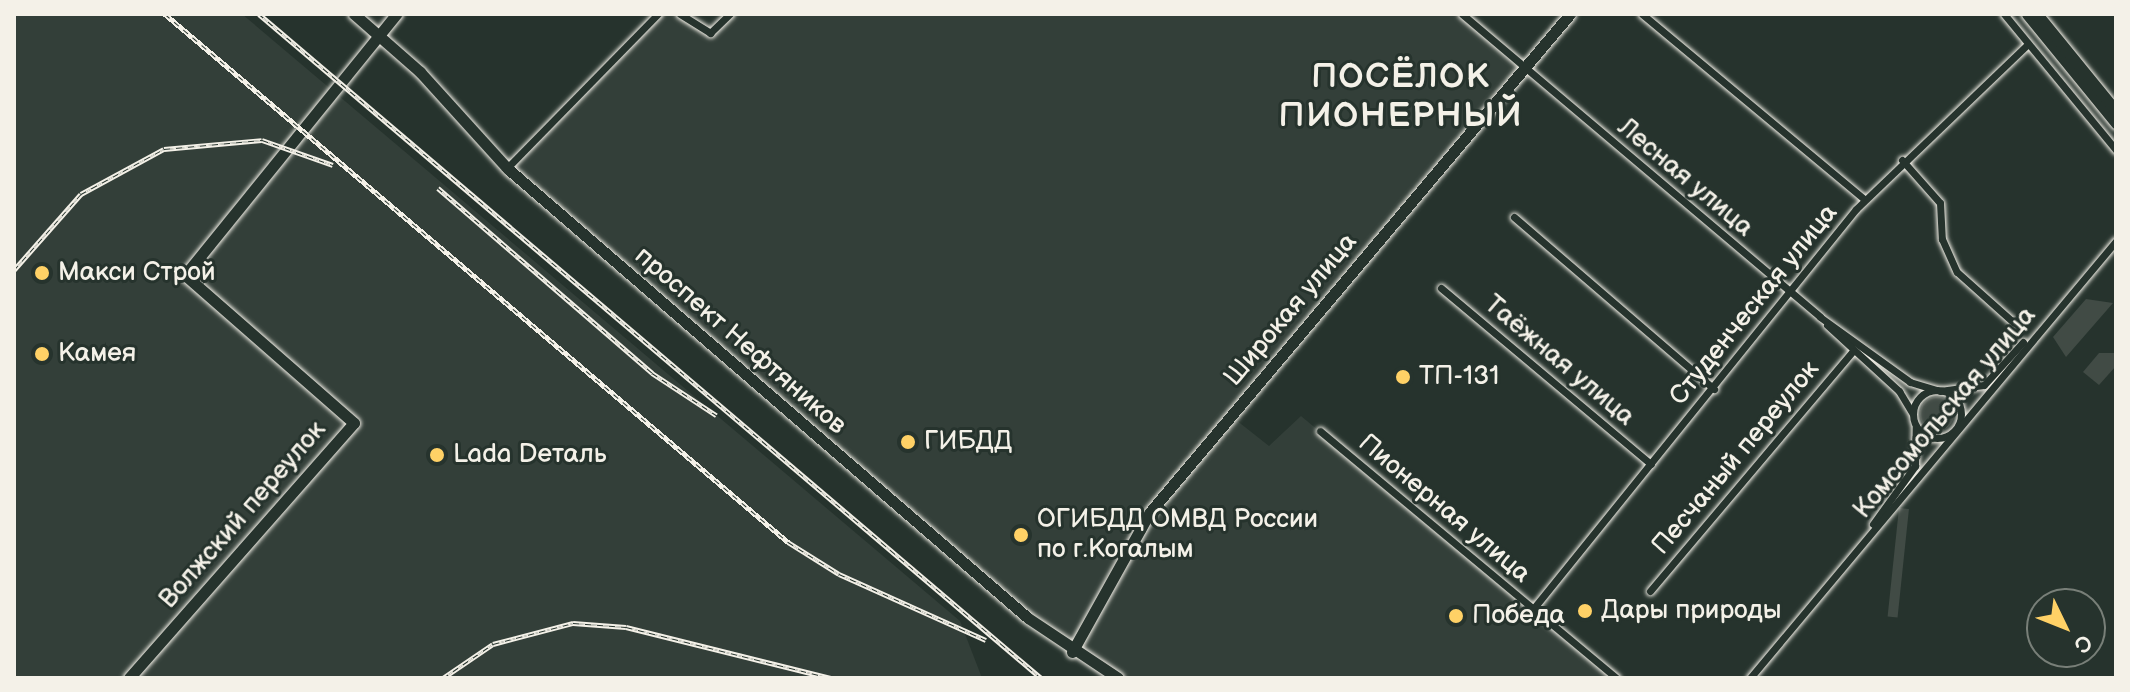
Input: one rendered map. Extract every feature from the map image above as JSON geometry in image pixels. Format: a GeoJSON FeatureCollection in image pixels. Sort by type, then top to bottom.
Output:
{"type":"FeatureCollection","features":[{"type":"Feature","properties":{"kind":"street","name":"проспект Нефтяников"},"geometry":{"type":"LineString","coordinates":[[354,14],[383,35],[507,168],[1072,652],[1118,678]]}},
{"type":"Feature","properties":{"kind":"street"},"geometry":{"type":"LineString","coordinates":[[383,35],[396,14]]}},
{"type":"Feature","properties":{"kind":"street"},"geometry":{"type":"LineString","coordinates":[[507,168],[658,14]]}},
{"type":"Feature","properties":{"kind":"street"},"geometry":{"type":"LineString","coordinates":[[680,14],[710,33],[730,14]]}},
{"type":"Feature","properties":{"kind":"street","name":"Лесная улица"},"geometry":{"type":"LineString","coordinates":[[1462,14],[1820,317],[1899,391],[1914,421]]}},
{"type":"Feature","properties":{"kind":"street","name":"Широкая улица"},"geometry":{"type":"LineString","coordinates":[[1072,652],[1150,512],[1570,14]]}},
{"type":"Feature","properties":{"kind":"street"},"geometry":{"type":"LineString","coordinates":[[1642,14],[1865,200]]}},
{"type":"Feature","properties":{"kind":"street"},"geometry":{"type":"LineString","coordinates":[[2004,14],[2116,150]]}},
{"type":"Feature","properties":{"kind":"street"},"geometry":{"type":"LineString","coordinates":[[2027,14],[2116,123]]}},
{"type":"Feature","properties":{"kind":"street"},"geometry":{"type":"LineString","coordinates":[[2037,14],[2116,111]]}},
{"type":"Feature","properties":{"kind":"street","name":"Волжский переулок"},"geometry":{"type":"LineString","coordinates":[[129,678],[354,423],[185,275],[383,35]]}},
{"type":"Feature","properties":{"kind":"street","name":"Студенческая улица"},"geometry":{"type":"LineString","coordinates":[[1533,609],[1865,200],[1902,160],[2028,44]]}},
{"type":"Feature","properties":{"kind":"street"},"geometry":{"type":"LineString","coordinates":[[1902,160],[1940,203],[1942,239],[1957,272],[2014,323]]}},
{"type":"Feature","properties":{"kind":"street"},"geometry":{"type":"LineString","coordinates":[[1514,217],[1714,389]]}},
{"type":"Feature","properties":{"kind":"street","name":"Комсомольская улица"},"geometry":{"type":"LineString","coordinates":[[1750,678],[2116,241]]}},
{"type":"Feature","properties":{"kind":"street","name":"Таёжная улица"},"geometry":{"type":"LineString","coordinates":[[1441,288],[1651,464]]}},
{"type":"Feature","properties":{"kind":"street","name":"Комсомольская улица"},"geometry":{"type":"LineString","coordinates":[[1938,390],[1984,385],[2059,307]]}},
{"type":"Feature","properties":{"kind":"street","name":"Лесная улица"},"geometry":{"type":"LineString","coordinates":[[1820,317],[1910,382],[1938,390]]}},
{"type":"Feature","properties":{"kind":"street","name":"Песчаный переулок"},"geometry":{"type":"LineString","coordinates":[[1650,591],[1853,351]]}},
{"type":"Feature","properties":{"kind":"street"},"geometry":{"type":"LineString","coordinates":[[1938,390],[1959,404],[1956,429],[1933,438],[1914,421],[1917,402],[1938,390]]}},
{"type":"Feature","properties":{"kind":"street","name":"Комсомольская улица"},"geometry":{"type":"LineString","coordinates":[[1862,543],[1915,466],[1914,421]]}},
{"type":"Feature","properties":{"kind":"street","name":"Пионерная улица"},"geometry":{"type":"LineString","coordinates":[[1320,431],[1616,678]]}},
{"type":"Feature","properties":{"kind":"shaded area"},"geometry":{"type":"Polygon","coordinates":[[[14,14],[242,14],[960,621],[982,678],[14,678],[14,14]]]}},
{"type":"Feature","properties":{"kind":"shaded area"},"geometry":{"type":"Polygon","coordinates":[[[658,14],[680,14],[710,33],[730,14],[1462,14],[1524,69],[1231,416],[1269,446],[1301,416],[1616,678],[1118,678],[1072,652],[507,168],[658,14]]]}},
{"type":"Feature","properties":{"kind":"shaded area"},"geometry":{"type":"Polygon","coordinates":[[[2086,299],[2113,303],[2066,357],[2053,337],[2086,299]]]}},
{"type":"Feature","properties":{"kind":"shaded area"},"geometry":{"type":"Polygon","coordinates":[[[2099,353],[2116,353],[2116,366],[2099,385],[2083,372],[2099,353]]]}},
{"type":"Feature","properties":{"kind":"shaded area"},"geometry":{"type":"Polygon","coordinates":[[[1937,397],[1949,402],[1954,414],[1949,426],[1937,431],[1925,426],[1920,414],[1925,402],[1937,397]]]}},
{"type":"Feature","properties":{"kind":"shaded area"},"geometry":{"type":"Polygon","coordinates":[[[1899,508],[1909,509],[1898,617],[1888,616],[1899,508]]]}},
{"type":"Feature","properties":{"kind":"railway"},"geometry":{"type":"LineString","coordinates":[[165,14],[788,542],[839,574],[986,640]]}},
{"type":"Feature","properties":{"kind":"railway"},"geometry":{"type":"LineString","coordinates":[[259,14],[1041,678]]}},
{"type":"Feature","properties":{"kind":"railway"},"geometry":{"type":"LineString","coordinates":[[14,270],[81,194],[164,149],[262,140],[333,165]]}},
{"type":"Feature","properties":{"kind":"railway"},"geometry":{"type":"LineString","coordinates":[[438,188],[652,373],[716,415]]}},
{"type":"Feature","properties":{"kind":"railway"},"geometry":{"type":"LineString","coordinates":[[443,678],[493,644],[573,623],[626,627],[831,678]]}},
{"type":"Feature","properties":{"kind":"place","name":"Макси Строй"},"geometry":{"type":"Point","coordinates":[42,273]}},
{"type":"Feature","properties":{"kind":"place","name":"Камея"},"geometry":{"type":"Point","coordinates":[42,354]}},
{"type":"Feature","properties":{"kind":"place","name":"ТП-131"},"geometry":{"type":"Point","coordinates":[1403,377]}},
{"type":"Feature","properties":{"kind":"place","name":"ГИБДД"},"geometry":{"type":"Point","coordinates":[908,442]}},
{"type":"Feature","properties":{"kind":"place","name":"Lada Dеталь"},"geometry":{"type":"Point","coordinates":[437,455]}},
{"type":"Feature","properties":{"kind":"place","name":"ОГИБДД ОМВД России по г.Когалым"},"geometry":{"type":"Point","coordinates":[1021,535]}},
{"type":"Feature","properties":{"kind":"place","name":"Дары природы"},"geometry":{"type":"Point","coordinates":[1585,611]}},
{"type":"Feature","properties":{"kind":"place","name":"Победа"},"geometry":{"type":"Point","coordinates":[1456,616]}},
{"type":"Feature","properties":{"kind":"district","name":"ПОСЁЛОК ПИОНЕРНЫЙ"},"geometry":{"type":"Point","coordinates":[1401,96]}}]}
